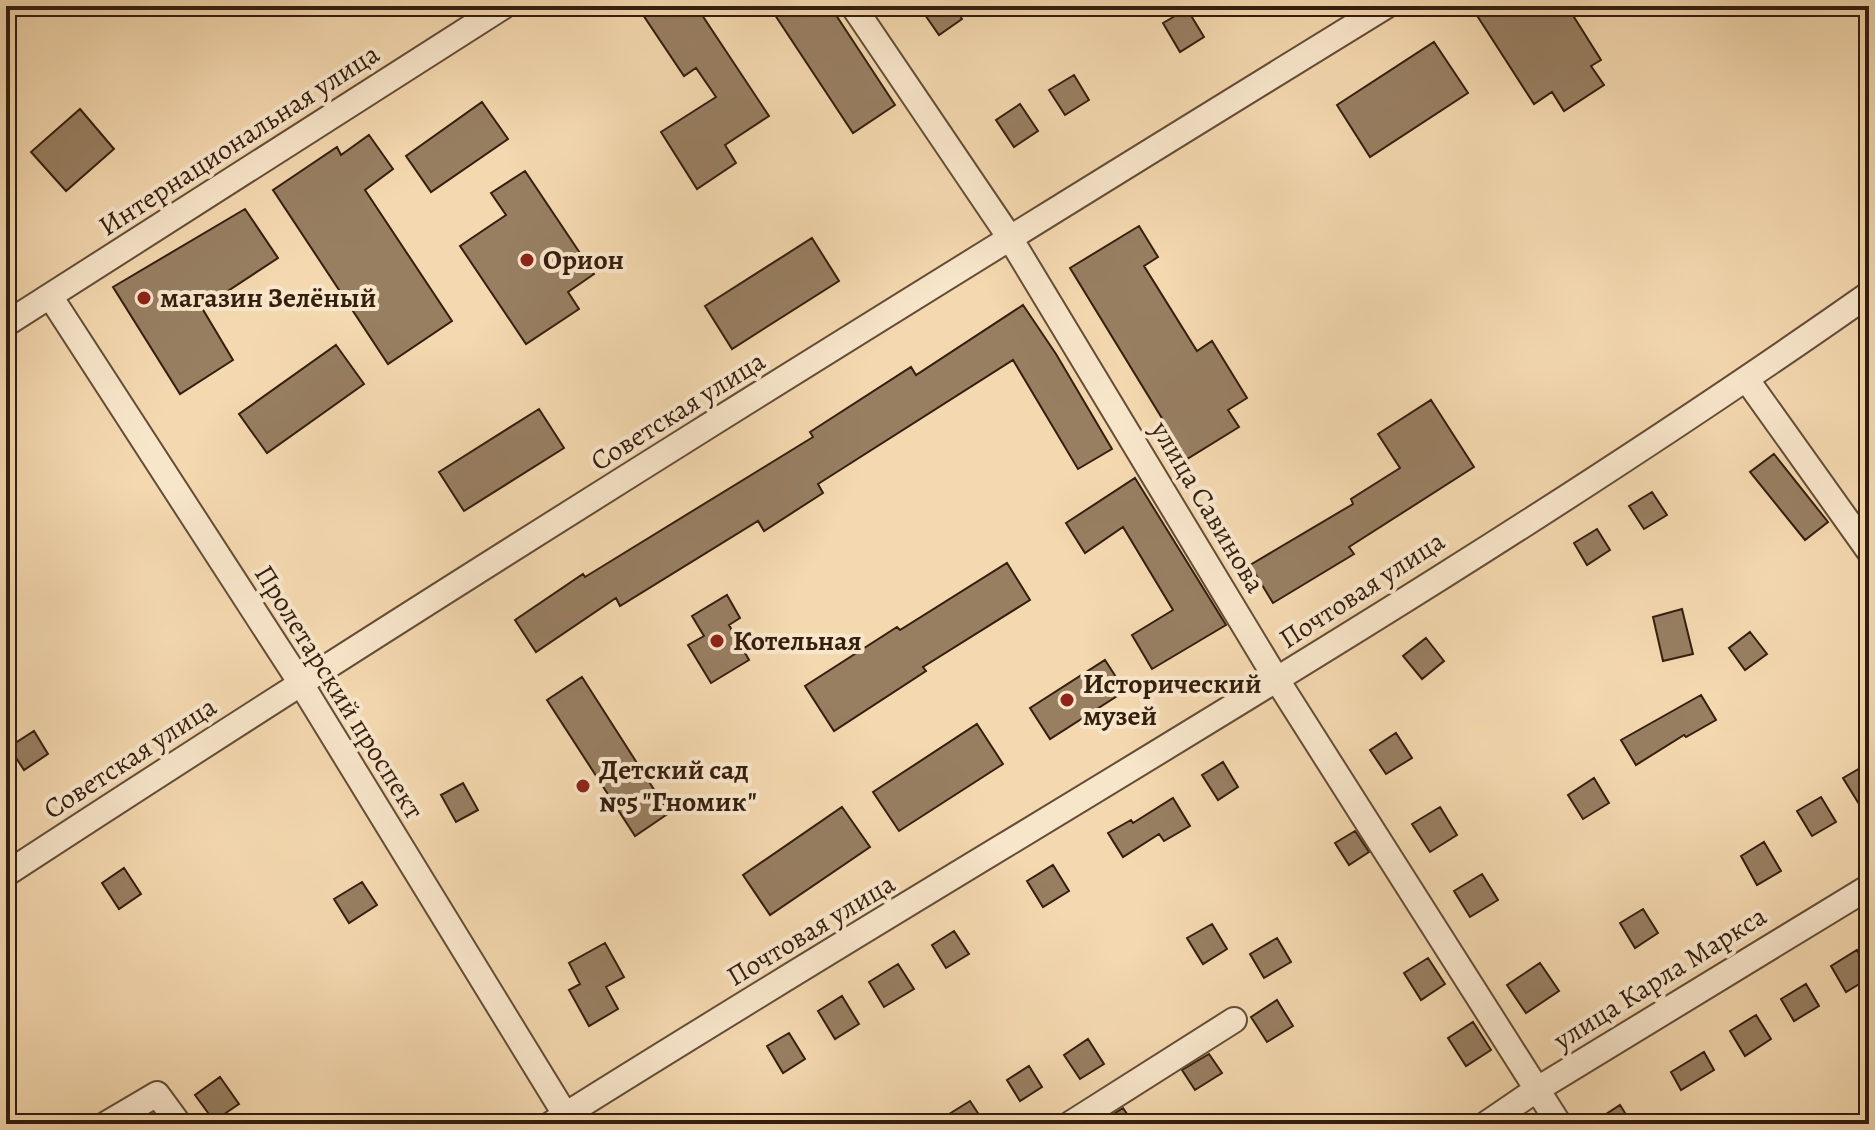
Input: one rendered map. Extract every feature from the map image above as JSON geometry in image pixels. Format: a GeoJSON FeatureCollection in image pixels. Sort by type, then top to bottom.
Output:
{"type":"FeatureCollection","features":[{"type":"Feature","properties":{"kind":"street","name":"Интернациональная улица"},"geometry":{"type":"LineString","coordinates":[[6,324],[504,6]]}},
{"type":"Feature","properties":{"kind":"street","name":"улица Савинова"},"geometry":{"type":"LineString","coordinates":[[853,6],[1010,238],[1277,680],[1559,1124]]}},
{"type":"Feature","properties":{"kind":"street","name":"Советская улица"},"geometry":{"type":"LineString","coordinates":[[6,874],[300,682],[1386,6]]}},
{"type":"Feature","properties":{"kind":"street","name":"Почтовая улица"},"geometry":{"type":"LineString","coordinates":[[563,1121],[1277,680],[1747,380],[1869,294]]}},
{"type":"Feature","properties":{"kind":"street","name":"Пролетарский проспект"},"geometry":{"type":"LineString","coordinates":[[50,296],[300,682],[563,1121]]}},
{"type":"Feature","properties":{"kind":"street"},"geometry":{"type":"LineString","coordinates":[[1747,380],[1869,551]]}},
{"type":"Feature","properties":{"kind":"street","name":"улица Карла Маркса"},"geometry":{"type":"LineString","coordinates":[[1486,1124],[1536,1090],[1869,887]]}},
{"type":"Feature","properties":{"kind":"street"},"geometry":{"type":"LineString","coordinates":[[1070,1124],[1234,1020]]}},
{"type":"Feature","properties":{"kind":"street"},"geometry":{"type":"LineString","coordinates":[[106,1124],[157,1094],[179,1124]]}},
{"type":"Feature","properties":{"kind":"building"},"geometry":{"type":"Polygon","coordinates":[[[637,6],[696,6],[769,116],[725,145],[736,163],[697,189],[661,132],[716,97],[696,68],[684,76],[637,6]]]}},
{"type":"Feature","properties":{"kind":"building"},"geometry":{"type":"Polygon","coordinates":[[[769,6],[830,6],[895,105],[853,133],[769,6]]]}},
{"type":"Feature","properties":{"kind":"building"},"geometry":{"type":"Polygon","coordinates":[[[931,6],[953,6],[962,19],[939,35],[923,12],[931,6]]]}},
{"type":"Feature","properties":{"kind":"building"},"geometry":{"type":"Polygon","coordinates":[[[1488,6],[1567,6],[1601,60],[1591,66],[1604,85],[1564,111],[1552,92],[1534,104],[1476,14],[1488,6]]]}},
{"type":"Feature","properties":{"kind":"building"},"geometry":{"type":"Polygon","coordinates":[[[1187,9],[1204,37],[1180,52],[1163,23],[1187,9]]]}},
{"type":"Feature","properties":{"kind":"building"},"geometry":{"type":"Polygon","coordinates":[[[1434,42],[1468,93],[1370,157],[1337,105],[1434,42]]]}},
{"type":"Feature","properties":{"kind":"building"},"geometry":{"type":"Polygon","coordinates":[[[1074,75],[1089,100],[1065,115],[1049,90],[1074,75]]]}},
{"type":"Feature","properties":{"kind":"building"},"geometry":{"type":"Polygon","coordinates":[[[482,102],[508,139],[431,192],[406,156],[482,102]]]}},
{"type":"Feature","properties":{"kind":"building"},"geometry":{"type":"Polygon","coordinates":[[[1020,104],[1038,131],[1014,147],[996,120],[1020,104]]]}},
{"type":"Feature","properties":{"kind":"building"},"geometry":{"type":"Polygon","coordinates":[[[80,109],[114,149],[66,191],[31,152],[80,109]]]}},
{"type":"Feature","properties":{"kind":"building"},"geometry":{"type":"Polygon","coordinates":[[[369,135],[393,169],[365,190],[452,321],[388,364],[273,190],[337,147],[341,155],[369,135]]]}},
{"type":"Feature","properties":{"kind":"building","name":"Орион"},"geometry":{"type":"Polygon","coordinates":[[[525,171],[594,274],[568,292],[579,309],[526,344],[460,246],[506,215],[491,193],[525,171]]]}},
{"type":"Feature","properties":{"kind":"building"},"geometry":{"type":"Polygon","coordinates":[[[245,209],[278,258],[202,308],[233,360],[180,394],[113,287],[245,209]]]}},
{"type":"Feature","properties":{"kind":"building"},"geometry":{"type":"Polygon","coordinates":[[[1139,226],[1158,257],[1144,266],[1197,351],[1212,341],[1247,398],[1228,410],[1239,427],[1187,459],[1070,268],[1139,226]]]}},
{"type":"Feature","properties":{"kind":"building"},"geometry":{"type":"Polygon","coordinates":[[[812,238],[839,281],[732,349],[705,306],[812,238]]]}},
{"type":"Feature","properties":{"kind":"building"},"geometry":{"type":"Polygon","coordinates":[[[1023,305],[1112,449],[1078,469],[1013,360],[818,484],[823,493],[764,531],[758,521],[620,606],[616,598],[536,652],[515,620],[583,574],[585,577],[813,437],[810,432],[911,367],[916,375],[1023,305]]]}},
{"type":"Feature","properties":{"kind":"building"},"geometry":{"type":"Polygon","coordinates":[[[336,345],[364,384],[267,453],[239,414],[336,345]]]}},
{"type":"Feature","properties":{"kind":"building"},"geometry":{"type":"Polygon","coordinates":[[[1431,400],[1474,467],[1349,547],[1354,554],[1273,603],[1250,565],[1353,504],[1351,499],[1400,468],[1378,434],[1431,400]]]}},
{"type":"Feature","properties":{"kind":"building"},"geometry":{"type":"Polygon","coordinates":[[[539,409],[564,448],[464,511],[439,472],[539,409]]]}},
{"type":"Feature","properties":{"kind":"building"},"geometry":{"type":"Polygon","coordinates":[[[1774,454],[1828,522],[1805,540],[1750,472],[1774,454]]]}},
{"type":"Feature","properties":{"kind":"building"},"geometry":{"type":"Polygon","coordinates":[[[1135,478],[1226,625],[1152,669],[1132,635],[1173,610],[1123,527],[1085,553],[1066,523],[1135,478]]]}},
{"type":"Feature","properties":{"kind":"building"},"geometry":{"type":"Polygon","coordinates":[[[1652,492],[1667,515],[1644,529],[1629,506],[1652,492]]]}},
{"type":"Feature","properties":{"kind":"building"},"geometry":{"type":"Polygon","coordinates":[[[1597,529],[1610,550],[1587,565],[1574,543],[1597,529]]]}},
{"type":"Feature","properties":{"kind":"building"},"geometry":{"type":"Polygon","coordinates":[[[1007,563],[1030,600],[923,667],[926,671],[834,731],[805,686],[897,627],[900,630],[1007,563]]]}},
{"type":"Feature","properties":{"kind":"building","name":"Котельная"},"geometry":{"type":"Polygon","coordinates":[[[727,595],[740,618],[729,625],[749,660],[711,683],[688,645],[704,636],[692,616],[727,595]]]}},
{"type":"Feature","properties":{"kind":"building"},"geometry":{"type":"Polygon","coordinates":[[[1682,609],[1693,654],[1663,661],[1653,617],[1682,609]]]}},
{"type":"Feature","properties":{"kind":"building"},"geometry":{"type":"Polygon","coordinates":[[[1750,632],[1767,654],[1745,670],[1729,648],[1750,632]]]}},
{"type":"Feature","properties":{"kind":"building"},"geometry":{"type":"Polygon","coordinates":[[[1426,638],[1444,661],[1422,679],[1403,656],[1426,638]]]}},
{"type":"Feature","properties":{"kind":"building"},"geometry":{"type":"Polygon","coordinates":[[[1105,660],[1125,691],[1050,739],[1030,708],[1105,660]]]}},
{"type":"Feature","properties":{"kind":"building"},"geometry":{"type":"Polygon","coordinates":[[[582,677],[669,813],[635,836],[547,700],[582,677]]]}},
{"type":"Feature","properties":{"kind":"building"},"geometry":{"type":"Polygon","coordinates":[[[1701,695],[1716,720],[1686,737],[1684,735],[1636,765],[1621,740],[1701,695]]]}},
{"type":"Feature","properties":{"kind":"building"},"geometry":{"type":"Polygon","coordinates":[[[977,724],[1003,764],[899,831],[873,792],[977,724]]]}},
{"type":"Feature","properties":{"kind":"building"},"geometry":{"type":"Polygon","coordinates":[[[34,731],[48,754],[24,770],[9,747],[34,731]]]}},
{"type":"Feature","properties":{"kind":"building"},"geometry":{"type":"Polygon","coordinates":[[[1396,733],[1412,758],[1386,774],[1370,750],[1396,733]]]}},
{"type":"Feature","properties":{"kind":"building"},"geometry":{"type":"Polygon","coordinates":[[[1223,762],[1238,787],[1218,800],[1202,775],[1223,762]]]}},
{"type":"Feature","properties":{"kind":"building"},"geometry":{"type":"Polygon","coordinates":[[[1869,763],[1869,799],[1859,804],[1843,778],[1869,763]]]}},
{"type":"Feature","properties":{"kind":"building"},"geometry":{"type":"Polygon","coordinates":[[[1594,778],[1609,803],[1583,819],[1568,795],[1594,778]]]}},
{"type":"Feature","properties":{"kind":"building"},"geometry":{"type":"Polygon","coordinates":[[[463,783],[478,810],[456,822],[441,795],[463,783]]]}},
{"type":"Feature","properties":{"kind":"building"},"geometry":{"type":"Polygon","coordinates":[[[1821,797],[1836,822],[1812,836],[1797,811],[1821,797]]]}},
{"type":"Feature","properties":{"kind":"building"},"geometry":{"type":"Polygon","coordinates":[[[1173,798],[1190,826],[1164,841],[1159,834],[1123,857],[1108,833],[1131,820],[1133,823],[1173,798]]]}},
{"type":"Feature","properties":{"kind":"building"},"geometry":{"type":"Polygon","coordinates":[[[842,807],[870,847],[770,915],[743,875],[842,807]]]}},
{"type":"Feature","properties":{"kind":"building"},"geometry":{"type":"Polygon","coordinates":[[[1440,807],[1457,835],[1430,852],[1412,824],[1440,807]]]}},
{"type":"Feature","properties":{"kind":"building"},"geometry":{"type":"Polygon","coordinates":[[[1355,831],[1369,852],[1349,865],[1335,843],[1355,831]]]}},
{"type":"Feature","properties":{"kind":"building"},"geometry":{"type":"Polygon","coordinates":[[[1764,842],[1781,871],[1757,885],[1741,856],[1764,842]]]}},
{"type":"Feature","properties":{"kind":"building"},"geometry":{"type":"Polygon","coordinates":[[[1053,865],[1069,891],[1043,907],[1027,881],[1053,865]]]}},
{"type":"Feature","properties":{"kind":"building"},"geometry":{"type":"Polygon","coordinates":[[[124,868],[141,894],[119,909],[102,883],[124,868]]]}},
{"type":"Feature","properties":{"kind":"building"},"geometry":{"type":"Polygon","coordinates":[[[1482,874],[1498,900],[1470,917],[1454,891],[1482,874]]]}},
{"type":"Feature","properties":{"kind":"building"},"geometry":{"type":"Polygon","coordinates":[[[362,882],[377,905],[349,923],[334,899],[362,882]]]}},
{"type":"Feature","properties":{"kind":"building"},"geometry":{"type":"Polygon","coordinates":[[[1643,909],[1658,933],[1635,948],[1620,923],[1643,909]]]}},
{"type":"Feature","properties":{"kind":"building"},"geometry":{"type":"Polygon","coordinates":[[[1212,924],[1227,949],[1203,964],[1187,938],[1212,924]]]}},
{"type":"Feature","properties":{"kind":"building"},"geometry":{"type":"Polygon","coordinates":[[[954,931],[969,954],[946,968],[932,945],[954,931]]]}},
{"type":"Feature","properties":{"kind":"building"},"geometry":{"type":"Polygon","coordinates":[[[1277,938],[1291,962],[1264,978],[1250,954],[1277,938]]]}},
{"type":"Feature","properties":{"kind":"building"},"geometry":{"type":"Polygon","coordinates":[[[605,943],[624,977],[606,987],[618,1009],[589,1026],[569,990],[580,984],[569,963],[605,943]]]}},
{"type":"Feature","properties":{"kind":"building"},"geometry":{"type":"Polygon","coordinates":[[[1857,950],[1869,971],[1869,978],[1846,992],[1831,966],[1857,950]]]}},
{"type":"Feature","properties":{"kind":"building"},"geometry":{"type":"Polygon","coordinates":[[[1428,958],[1445,984],[1421,1000],[1404,973],[1428,958]]]}},
{"type":"Feature","properties":{"kind":"building"},"geometry":{"type":"Polygon","coordinates":[[[1540,963],[1559,991],[1526,1013],[1507,985],[1540,963]]]}},
{"type":"Feature","properties":{"kind":"building"},"geometry":{"type":"Polygon","coordinates":[[[898,964],[914,989],[884,1007],[869,982],[898,964]]]}},
{"type":"Feature","properties":{"kind":"building"},"geometry":{"type":"Polygon","coordinates":[[[1806,984],[1819,1006],[1794,1021],[1781,999],[1806,984]]]}},
{"type":"Feature","properties":{"kind":"building"},"geometry":{"type":"Polygon","coordinates":[[[842,996],[859,1024],[835,1039],[818,1011],[842,996]]]}},
{"type":"Feature","properties":{"kind":"building"},"geometry":{"type":"Polygon","coordinates":[[[1277,1000],[1293,1026],[1267,1042],[1251,1017],[1277,1000]]]}},
{"type":"Feature","properties":{"kind":"building"},"geometry":{"type":"Polygon","coordinates":[[[1756,1015],[1771,1039],[1745,1056],[1730,1031],[1756,1015]]]}},
{"type":"Feature","properties":{"kind":"building"},"geometry":{"type":"Polygon","coordinates":[[[1473,1022],[1491,1050],[1466,1066],[1448,1038],[1473,1022]]]}},
{"type":"Feature","properties":{"kind":"building"},"geometry":{"type":"Polygon","coordinates":[[[789,1033],[805,1059],[783,1073],[767,1046],[789,1033]]]}},
{"type":"Feature","properties":{"kind":"building"},"geometry":{"type":"Polygon","coordinates":[[[1088,1039],[1104,1064],[1080,1079],[1064,1055],[1088,1039]]]}},
{"type":"Feature","properties":{"kind":"building"},"geometry":{"type":"Polygon","coordinates":[[[1704,1052],[1714,1070],[1681,1090],[1671,1072],[1704,1052]]]}},
{"type":"Feature","properties":{"kind":"building"},"geometry":{"type":"Polygon","coordinates":[[[1209,1054],[1222,1073],[1195,1090],[1182,1070],[1209,1054]]]}},
{"type":"Feature","properties":{"kind":"building"},"geometry":{"type":"Polygon","coordinates":[[[1029,1066],[1042,1087],[1020,1101],[1007,1080],[1029,1066]]]}},
{"type":"Feature","properties":{"kind":"building"},"geometry":{"type":"Polygon","coordinates":[[[220,1077],[239,1104],[214,1121],[195,1095],[220,1077]]]}},
{"type":"Feature","properties":{"kind":"building"},"geometry":{"type":"Polygon","coordinates":[[[970,1101],[985,1124],[933,1124],[970,1101]]]}},
{"type":"Feature","properties":{"kind":"building"},"geometry":{"type":"Polygon","coordinates":[[[1620,1105],[1632,1124],[1591,1124],[1620,1105]]]}},
{"type":"Feature","properties":{"kind":"building"},"geometry":{"type":"Polygon","coordinates":[[[1123,1108],[1134,1124],[1098,1124],[1123,1108]]]}},
{"type":"Feature","properties":{"kind":"place","name":"Орион"},"geometry":{"type":"Point","coordinates":[527,260]}},
{"type":"Feature","properties":{"kind":"place","name":"магазин Зелёный"},"geometry":{"type":"Point","coordinates":[144,298]}},
{"type":"Feature","properties":{"kind":"place","name":"Котельная"},"geometry":{"type":"Point","coordinates":[717,641]}},
{"type":"Feature","properties":{"kind":"place","name":"Исторический музей"},"geometry":{"type":"Point","coordinates":[1067,700]}},
{"type":"Feature","properties":{"kind":"place","name":"Детский сад №5 \"Гномик\""},"geometry":{"type":"Point","coordinates":[583,786]}}]}
